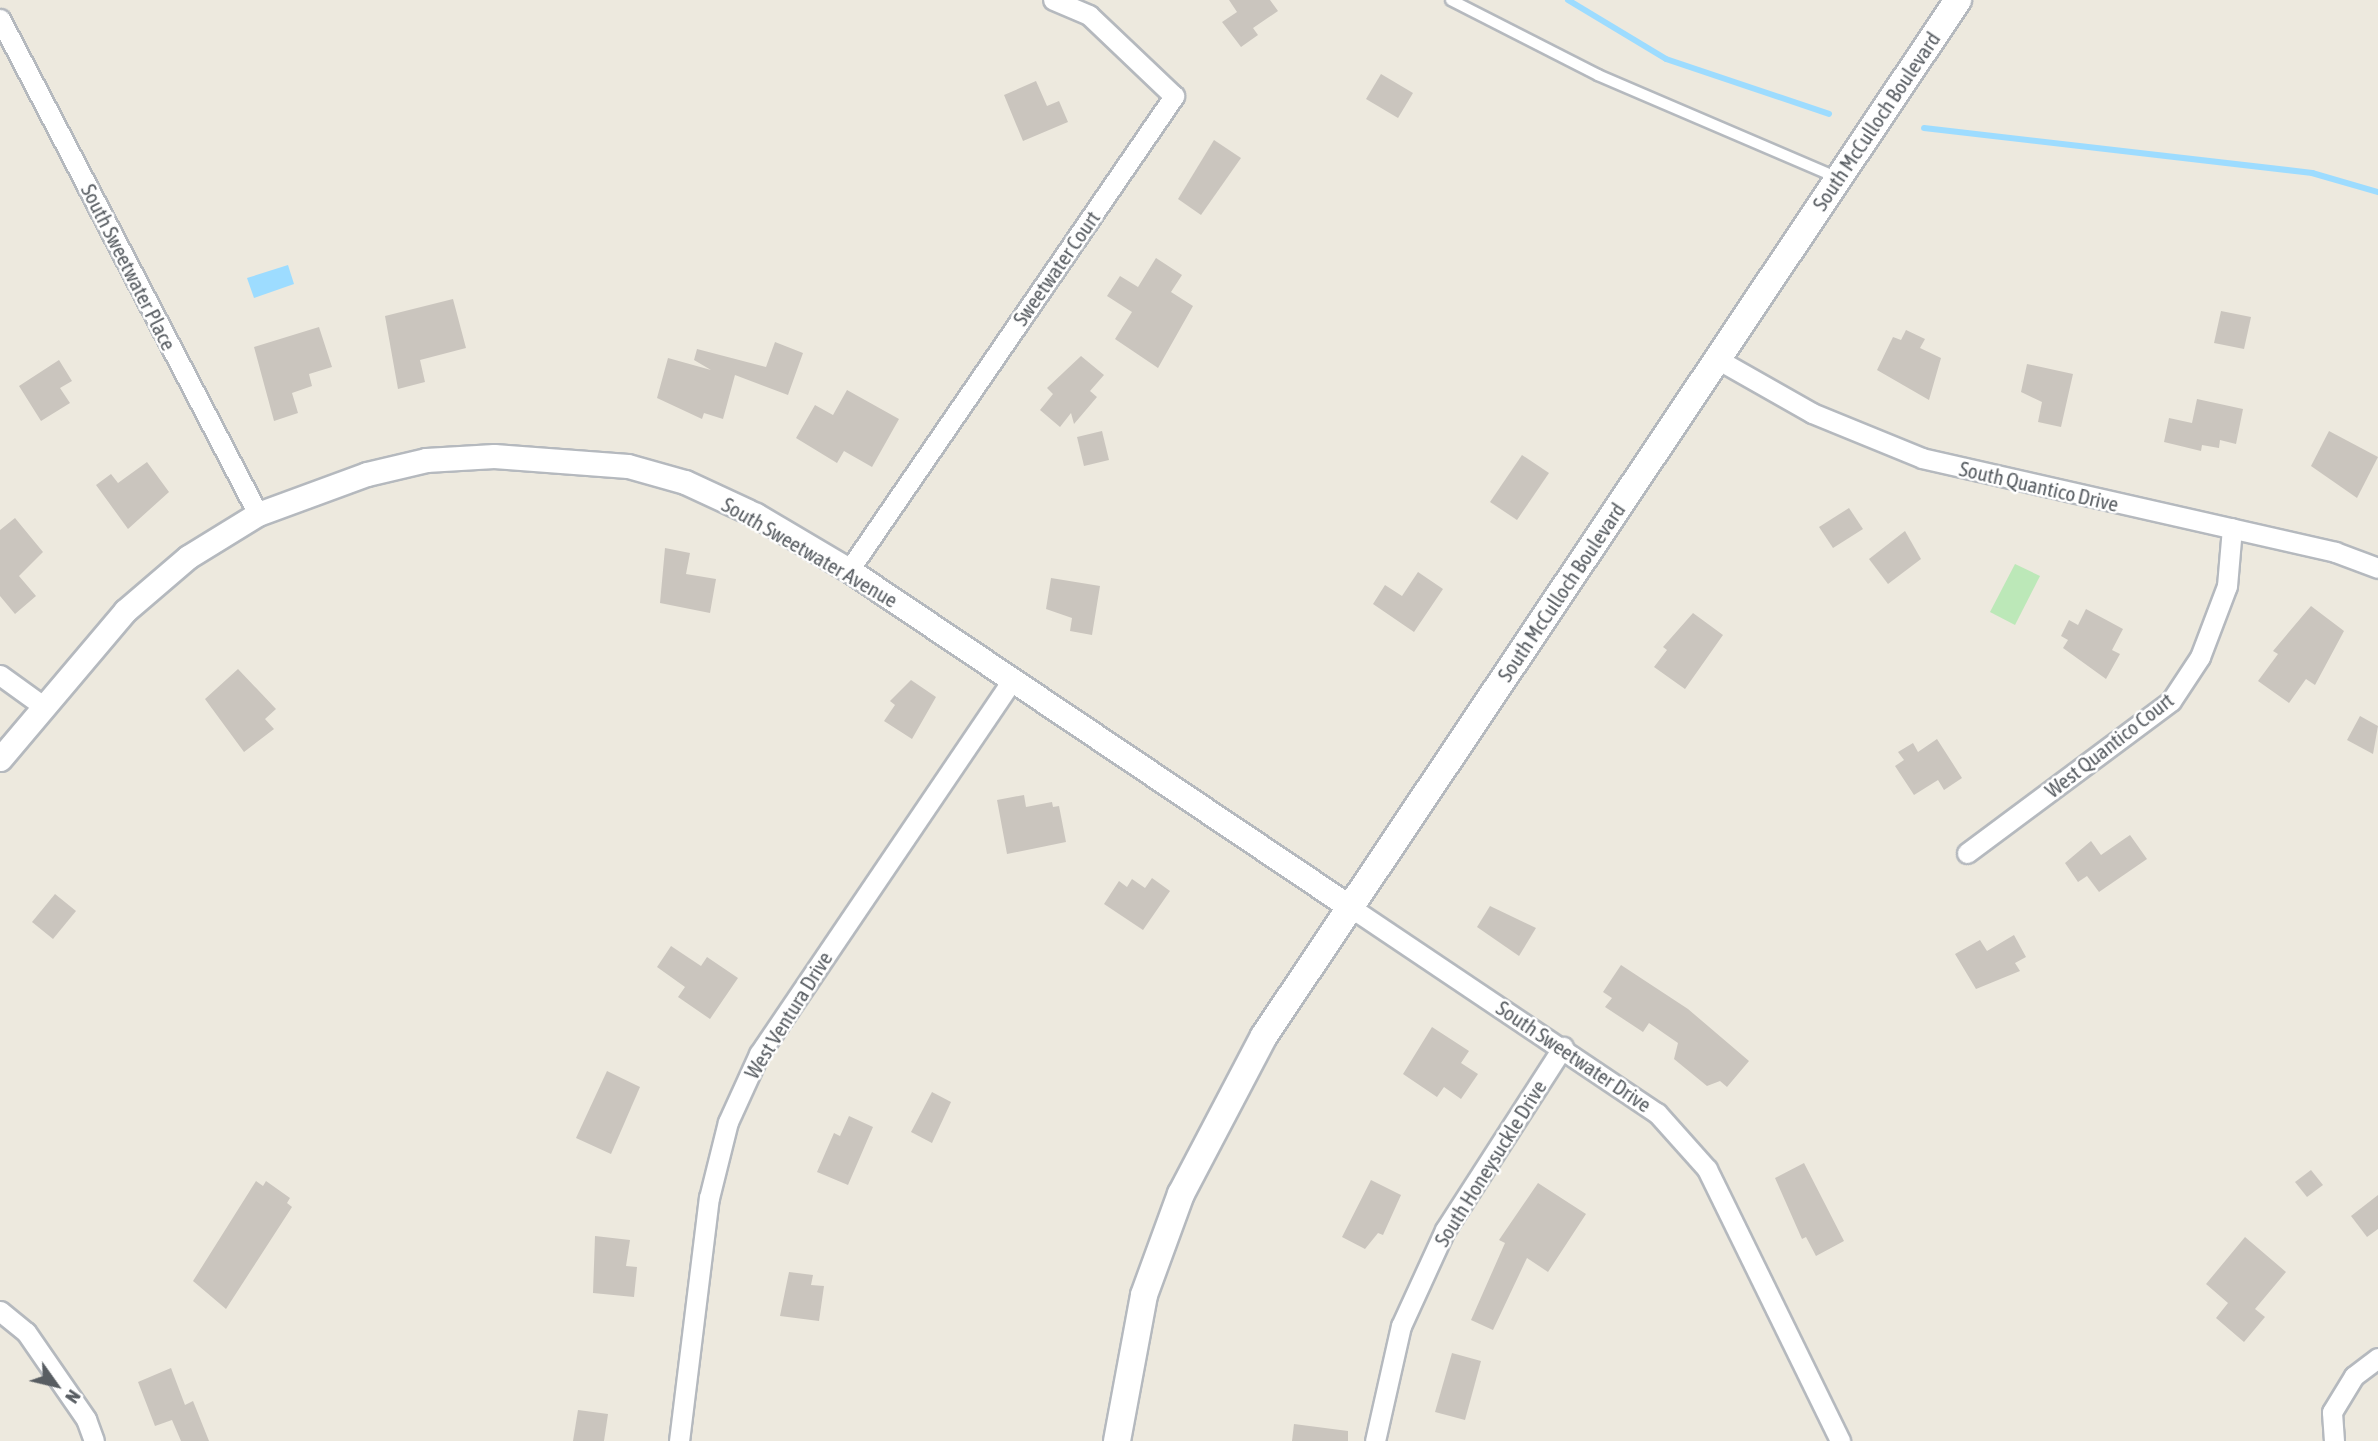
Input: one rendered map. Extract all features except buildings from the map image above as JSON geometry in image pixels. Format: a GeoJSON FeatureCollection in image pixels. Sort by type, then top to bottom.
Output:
{"type":"FeatureCollection","features":[{"type":"Feature","properties":{"kind":"main road","name":"South McCulloch Boulevard"},"geometry":{"type":"LineString","coordinates":[[1117,1441],[1144,1295],[1181,1194],[1264,1036],[1958,0]]}},
{"type":"Feature","properties":{"kind":"street","name":"Sweetwater Court"},"geometry":{"type":"LineString","coordinates":[[849,570],[1174,96],[1089,15],[1053,0]]}},
{"type":"Feature","properties":{"kind":"street","name":"South Sweetwater Place"},"geometry":{"type":"LineString","coordinates":[[0,19],[258,514]]}},
{"type":"Feature","properties":{"kind":"street","name":"South Quantico Drive"},"geometry":{"type":"LineString","coordinates":[[1717,359],[1824,419],[1922,458],[2232,528],[2378,568]]}},
{"type":"Feature","properties":{"kind":"street","name":"South Sweetwater Avenue"},"geometry":{"type":"LineString","coordinates":[[0,759],[125,611],[188,557],[258,514],[367,474],[426,460],[562,459],[628,466],[685,482],[756,515],[849,570],[1350,907]]}},
{"type":"Feature","properties":{"kind":"street","name":"West Quantico Court"},"geometry":{"type":"LineString","coordinates":[[1967,853],[2171,701],[2200,657],[2227,586],[2232,528]]}},
{"type":"Feature","properties":{"kind":"street"},"geometry":{"type":"LineString","coordinates":[[0,675],[43,706]]}},
{"type":"Feature","properties":{"kind":"street","name":"West Ventura Drive"},"geometry":{"type":"LineString","coordinates":[[679,1441],[709,1198],[728,1122],[759,1054],[1012,680]]}},
{"type":"Feature","properties":{"kind":"street","name":"South Sweetwater Drive"},"geometry":{"type":"LineString","coordinates":[[1350,907],[1657,1113],[1707,1170],[1840,1441]]}},
{"type":"Feature","properties":{"kind":"street","name":"South Honeysuckle Drive"},"geometry":{"type":"LineString","coordinates":[[1375,1441],[1401,1326],[1445,1230],[1563,1048]]}},
{"type":"Feature","properties":{"kind":"street"},"geometry":{"type":"LineString","coordinates":[[0,1311],[26,1332],[86,1419],[94,1441]]}},
{"type":"Feature","properties":{"kind":"street"},"geometry":{"type":"LineString","coordinates":[[2334,1441],[2332,1412],[2354,1376],[2378,1358]]}},
{"type":"Feature","properties":{"kind":"lane"},"geometry":{"type":"LineString","coordinates":[[1451,0],[1598,75],[1838,178]]}},
{"type":"Feature","properties":{"kind":"green space"},"geometry":{"type":"Polygon","coordinates":[[[2015,564],[2040,576],[2015,625],[1990,612],[2015,564]]]}},
{"type":"Feature","properties":{"kind":"water"},"geometry":{"type":"Polygon","coordinates":[[[288,265],[294,284],[254,298],[247,278],[288,265]]]}},
{"type":"Feature","properties":{"kind":"waterway"},"geometry":{"type":"LineString","coordinates":[[1568,0],[1666,59],[1829,114]]}},
{"type":"Feature","properties":{"kind":"waterway"},"geometry":{"type":"LineString","coordinates":[[1924,128],[2312,173],[2378,192]]}}]}
